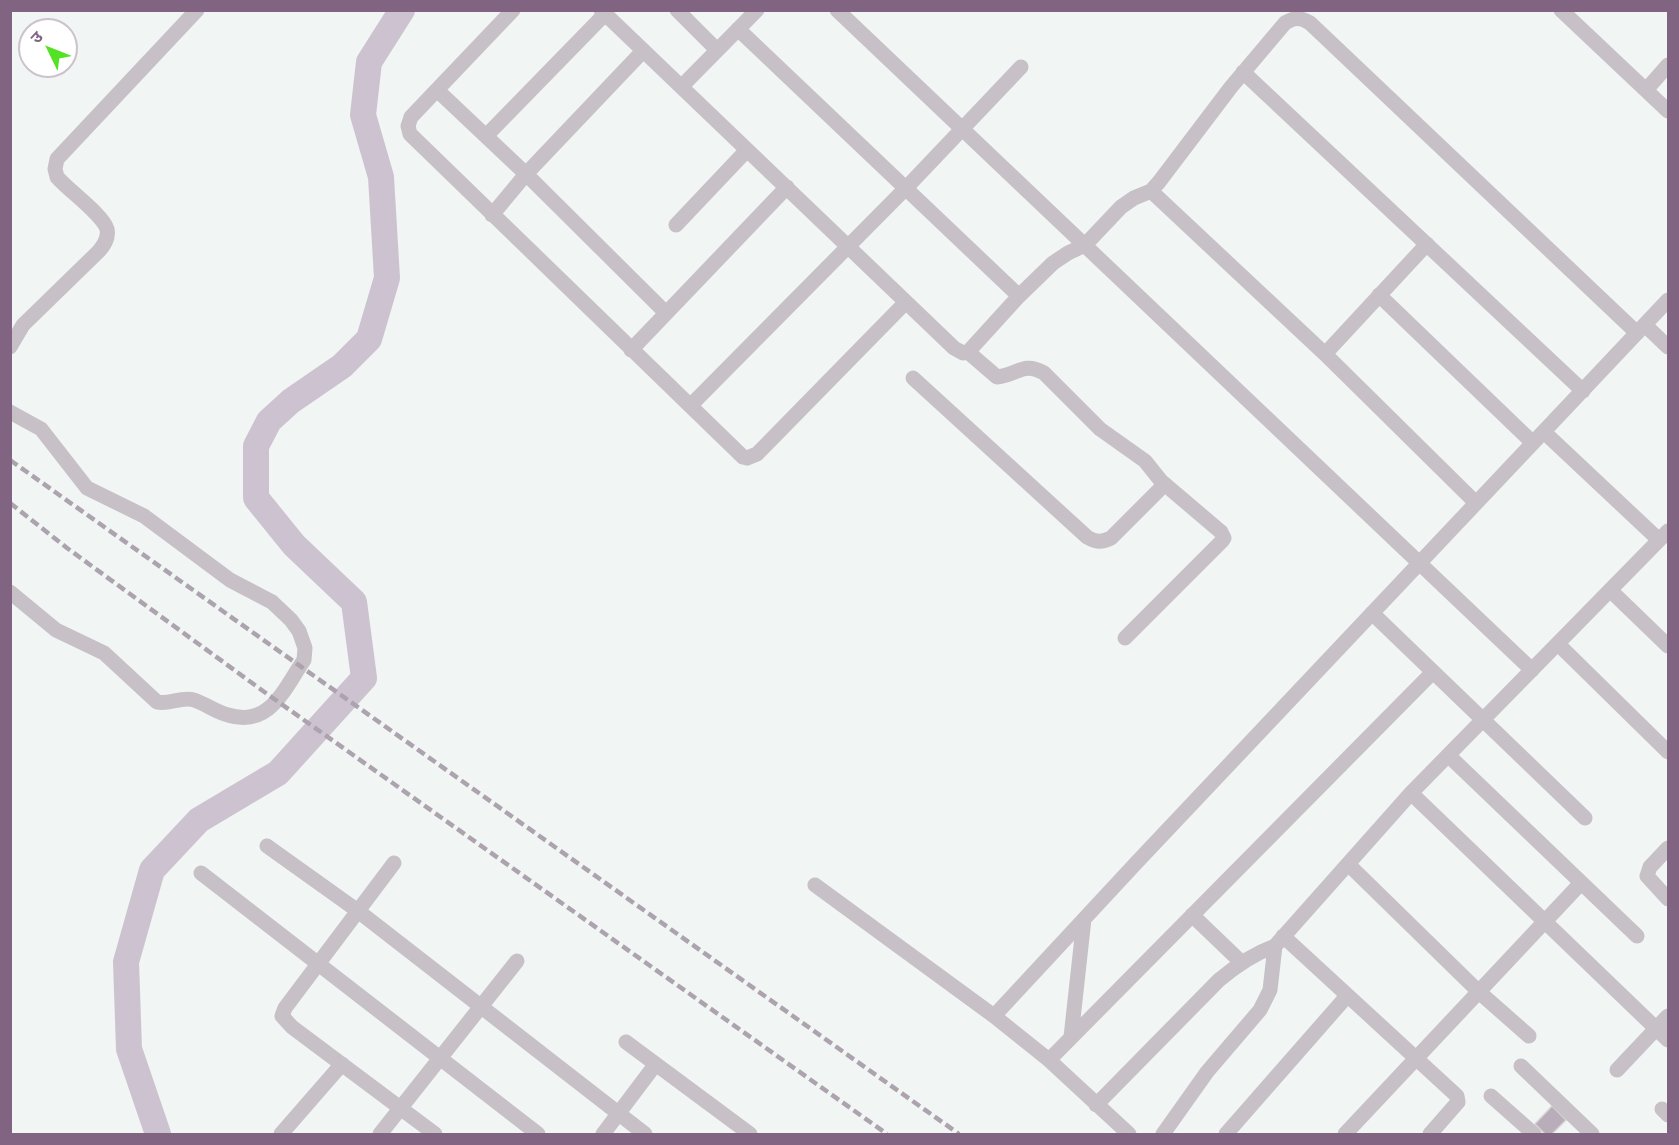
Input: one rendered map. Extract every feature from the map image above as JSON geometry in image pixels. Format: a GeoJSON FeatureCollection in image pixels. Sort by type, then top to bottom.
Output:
{"type":"FeatureCollection","features":[{"type":"Feature","properties":{"kind":"street"},"geometry":{"type":"LineString","coordinates":[[10,347],[23,325],[99,251],[107,238],[107,229],[100,219],[57,177],[55,169],[57,159],[197,10]]}},
{"type":"Feature","properties":{"kind":"street"},"geometry":{"type":"LineString","coordinates":[[513,10],[411,117],[409,130],[416,141],[743,457],[753,456],[906,302]]}},
{"type":"Feature","properties":{"kind":"street"},"geometry":{"type":"LineString","coordinates":[[677,10],[717,50]]}},
{"type":"Feature","properties":{"kind":"street"},"geometry":{"type":"LineString","coordinates":[[681,87],[757,10]]}},
{"type":"Feature","properties":{"kind":"street"},"geometry":{"type":"LineString","coordinates":[[837,10],[1532,670]]}},
{"type":"Feature","properties":{"kind":"street"},"geometry":{"type":"LineString","coordinates":[[1561,10],[1668,111]]}},
{"type":"Feature","properties":{"kind":"street"},"geometry":{"type":"LineString","coordinates":[[486,136],[603,12],[954,348],[963,353],[968,352],[1053,263],[1085,245],[1121,207],[1150,190],[1243,72],[1285,23],[1301,18],[1310,23],[1641,329],[1668,347]]}},
{"type":"Feature","properties":{"kind":"street"},"geometry":{"type":"LineString","coordinates":[[738,29],[1019,296]]}},
{"type":"Feature","properties":{"kind":"street"},"geometry":{"type":"LineString","coordinates":[[492,215],[526,174],[643,51]]}},
{"type":"Feature","properties":{"kind":"street"},"geometry":{"type":"LineString","coordinates":[[1646,90],[1668,65]]}},
{"type":"Feature","properties":{"kind":"street"},"geometry":{"type":"LineString","coordinates":[[691,405],[1022,67]]}},
{"type":"Feature","properties":{"kind":"street"},"geometry":{"type":"LineString","coordinates":[[1243,72],[1583,390]]}},
{"type":"Feature","properties":{"kind":"street"},"geometry":{"type":"LineString","coordinates":[[437,90],[526,174],[666,313]]}},
{"type":"Feature","properties":{"kind":"street"},"geometry":{"type":"LineString","coordinates":[[676,225],[747,150]]}},
{"type":"Feature","properties":{"kind":"street"},"geometry":{"type":"LineString","coordinates":[[631,350],[787,187]]}},
{"type":"Feature","properties":{"kind":"street"},"geometry":{"type":"LineString","coordinates":[[1150,190],[1325,354],[1476,503]]}},
{"type":"Feature","properties":{"kind":"street"},"geometry":{"type":"LineString","coordinates":[[1325,354],[1426,244]]}},
{"type":"Feature","properties":{"kind":"street"},"geometry":{"type":"LineString","coordinates":[[1379,295],[1533,443]]}},
{"type":"Feature","properties":{"kind":"street"},"geometry":{"type":"LineString","coordinates":[[994,1016],[1668,300]]}},
{"type":"Feature","properties":{"kind":"street"},"geometry":{"type":"LineString","coordinates":[[968,352],[997,377],[1006,376],[1028,367],[1054,380],[1100,429],[1145,460],[1165,484],[1221,532],[1224,538],[1125,638]]}},
{"type":"Feature","properties":{"kind":"street"},"geometry":{"type":"LineString","coordinates":[[913,378],[1087,537],[1096,541],[1104,542],[1111,538],[1165,484]]}},
{"type":"Feature","properties":{"kind":"street"},"geometry":{"type":"LineString","coordinates":[[10,412],[41,429],[87,488],[144,516],[230,580],[272,602],[296,625],[302,636],[304,660],[270,708],[261,715],[241,718],[229,716],[191,699],[162,704],[104,653],[56,630],[10,592]]}},
{"type":"Feature","properties":{"kind":"street"},"geometry":{"type":"LineString","coordinates":[[1096,1105],[1219,980],[1241,962],[1279,941],[1411,793],[1664,536],[1544,432]]}},
{"type":"Feature","properties":{"kind":"street"},"geometry":{"type":"LineString","coordinates":[[1610,590],[1668,646]]}},
{"type":"Feature","properties":{"kind":"street"},"geometry":{"type":"LineString","coordinates":[[1372,614],[1585,818]]}},
{"type":"Feature","properties":{"kind":"street"},"geometry":{"type":"LineString","coordinates":[[1558,644],[1668,752]]}},
{"type":"Feature","properties":{"kind":"street"},"geometry":{"type":"LineString","coordinates":[[1048,1060],[1433,672]]}},
{"type":"Feature","properties":{"kind":"street"},"geometry":{"type":"LineString","coordinates":[[1449,756],[1637,936]]}},
{"type":"Feature","properties":{"kind":"street"},"geometry":{"type":"LineString","coordinates":[[1411,793],[1668,1040]]}},
{"type":"Feature","properties":{"kind":"street"},"geometry":{"type":"LineString","coordinates":[[267,846],[358,911],[645,1134]]}},
{"type":"Feature","properties":{"kind":"street"},"geometry":{"type":"LineString","coordinates":[[1668,848],[1650,867],[1647,876],[1668,899]]}},
{"type":"Feature","properties":{"kind":"street"},"geometry":{"type":"LineString","coordinates":[[394,863],[285,1008],[282,1016],[286,1022],[435,1134]]}},
{"type":"Feature","properties":{"kind":"street"},"geometry":{"type":"LineString","coordinates":[[1348,864],[1479,992],[1529,1036]]}},
{"type":"Feature","properties":{"kind":"street"},"geometry":{"type":"LineString","coordinates":[[201,873],[537,1134]]}},
{"type":"Feature","properties":{"kind":"street"},"geometry":{"type":"LineString","coordinates":[[1345,1134],[1581,883]]}},
{"type":"Feature","properties":{"kind":"street"},"geometry":{"type":"LineString","coordinates":[[815,885],[994,1016],[1048,1060],[1129,1134]]}},
{"type":"Feature","properties":{"kind":"street"},"geometry":{"type":"LineString","coordinates":[[1192,915],[1241,962]]}},
{"type":"Feature","properties":{"kind":"street"},"geometry":{"type":"LineString","coordinates":[[1071,1037],[1084,919]]}},
{"type":"Feature","properties":{"kind":"street"},"geometry":{"type":"LineString","coordinates":[[1279,941],[1347,996],[1457,1096],[1458,1102],[1430,1134]]}},
{"type":"Feature","properties":{"kind":"street"},"geometry":{"type":"LineString","coordinates":[[1163,1134],[1207,1072],[1260,1010],[1270,990],[1279,941]]}},
{"type":"Feature","properties":{"kind":"street"},"geometry":{"type":"LineString","coordinates":[[380,1134],[518,961]]}},
{"type":"Feature","properties":{"kind":"street"},"geometry":{"type":"LineString","coordinates":[[1226,1134],[1347,996]]}},
{"type":"Feature","properties":{"kind":"street"},"geometry":{"type":"LineString","coordinates":[[1617,1070],[1668,1016]]}},
{"type":"Feature","properties":{"kind":"street"},"geometry":{"type":"LineString","coordinates":[[626,1042],[750,1134]]}},
{"type":"Feature","properties":{"kind":"street"},"geometry":{"type":"LineString","coordinates":[[281,1134],[342,1064]]}},
{"type":"Feature","properties":{"kind":"street"},"geometry":{"type":"LineString","coordinates":[[603,1134],[655,1065]]}},
{"type":"Feature","properties":{"kind":"street"},"geometry":{"type":"LineString","coordinates":[[1521,1066],[1592,1134]]}},
{"type":"Feature","properties":{"kind":"street"},"geometry":{"type":"LineString","coordinates":[[1491,1096],[1534,1134]]}},
{"type":"Feature","properties":{"kind":"building"},"geometry":{"type":"Polygon","coordinates":[[[1552,1106],[1566,1120],[1552,1134],[1545,1134],[1535,1124],[1552,1106]]]}},
{"type":"Feature","properties":{"kind":"waterway"},"geometry":{"type":"LineString","coordinates":[[158,1134],[129,1049],[126,962],[152,870],[199,820],[278,773],[364,678],[354,602],[294,545],[256,498],[256,446],[269,421],[291,401],[342,366],[369,339],[387,278],[381,177],[363,115],[369,62],[402,10]]}},
{"type":"Feature","properties":{"kind":"railway"},"geometry":{"type":"LineString","coordinates":[[10,460],[959,1134]]}},
{"type":"Feature","properties":{"kind":"railway"},"geometry":{"type":"LineString","coordinates":[[10,503],[67,548],[263,691],[887,1134]]}}]}
